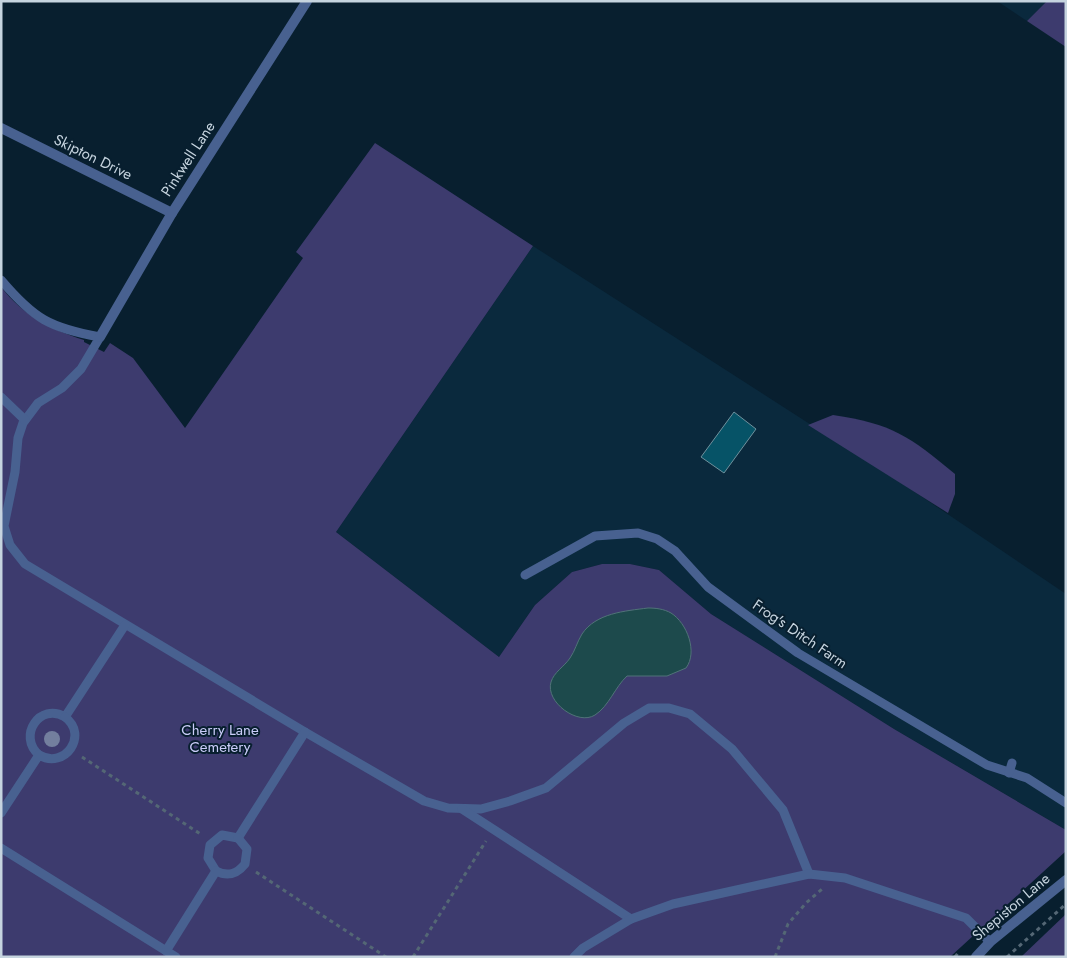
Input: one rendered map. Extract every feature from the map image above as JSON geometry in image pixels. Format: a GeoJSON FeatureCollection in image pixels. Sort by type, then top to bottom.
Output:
{"type":"FeatureCollection","features":[{"type":"Feature","properties":{"kind":"street","name":"Pinkwell Lane"},"geometry":{"type":"LineString","coordinates":[[100,337],[172,213],[307,1]]}},
{"type":"Feature","properties":{"kind":"street","name":"Skipton Drive"},"geometry":{"type":"LineString","coordinates":[[1,128],[172,213]]}},
{"type":"Feature","properties":{"kind":"street","name":"Shepiston Lane"},"geometry":{"type":"LineString","coordinates":[[976,957],[990,942],[1066,880]]}},
{"type":"Feature","properties":{"kind":"lane"},"geometry":{"type":"LineString","coordinates":[[1,280],[21,304],[38,317],[70,331],[100,337],[81,368],[62,388],[38,403],[25,420],[18,438],[15,472],[4,526],[7,538],[25,564],[305,732],[424,800],[448,808],[481,809],[546,788],[624,723],[649,708],[669,708],[690,714],[732,749],[783,810],[809,874]]}},
{"type":"Feature","properties":{"kind":"lane"},"geometry":{"type":"LineString","coordinates":[[1,397],[25,420]]}},
{"type":"Feature","properties":{"kind":"lane","name":"Frog's Ditch Farm"},"geometry":{"type":"LineString","coordinates":[[525,575],[595,536],[638,533],[658,539],[674,550],[708,587],[798,653],[987,765],[1027,778],[1066,803]]}},
{"type":"Feature","properties":{"kind":"lane"},"geometry":{"type":"LineString","coordinates":[[65,717],[125,625]]}},
{"type":"Feature","properties":{"kind":"lane"},"geometry":{"type":"LineString","coordinates":[[56,713],[65,717],[75,732],[76,738],[71,750],[62,757],[55,759],[39,755],[30,741],[33,723],[47,714],[56,713]]}},
{"type":"Feature","properties":{"kind":"lane"},"geometry":{"type":"LineString","coordinates":[[238,838],[305,732]]}},
{"type":"Feature","properties":{"kind":"lane"},"geometry":{"type":"LineString","coordinates":[[1,813],[39,755]]}},
{"type":"Feature","properties":{"kind":"lane"},"geometry":{"type":"LineString","coordinates":[[1009,773],[1012,763]]}},
{"type":"Feature","properties":{"kind":"lane"},"geometry":{"type":"LineString","coordinates":[[462,809],[631,919]]}},
{"type":"Feature","properties":{"kind":"lane"},"geometry":{"type":"LineString","coordinates":[[222,835],[238,838],[247,849],[245,864],[234,874],[224,874],[216,871],[208,858],[208,849],[212,842],[222,835]]}},
{"type":"Feature","properties":{"kind":"lane"},"geometry":{"type":"LineString","coordinates":[[1,848],[176,957]]}},
{"type":"Feature","properties":{"kind":"lane"},"geometry":{"type":"LineString","coordinates":[[166,951],[216,871]]}},
{"type":"Feature","properties":{"kind":"lane"},"geometry":{"type":"LineString","coordinates":[[574,957],[583,948],[631,919],[673,904],[809,874],[834,877],[879,888],[966,918],[990,942]]}},
{"type":"Feature","properties":{"kind":"path"},"geometry":{"type":"LineString","coordinates":[[71,750],[212,842]]}},
{"type":"Feature","properties":{"kind":"path"},"geometry":{"type":"LineString","coordinates":[[413,957],[494,830]]}},
{"type":"Feature","properties":{"kind":"path"},"geometry":{"type":"LineString","coordinates":[[245,864],[386,957]]}},
{"type":"Feature","properties":{"kind":"path"},"geometry":{"type":"LineString","coordinates":[[775,957],[788,924],[806,903],[834,877]]}},
{"type":"Feature","properties":{"kind":"path"},"geometry":{"type":"LineString","coordinates":[[1007,957],[1066,904]]}},
{"type":"Feature","properties":{"kind":"path"},"geometry":{"type":"LineString","coordinates":[[955,957],[958,953]]}},
{"type":"Feature","properties":{"kind":"shaded area"},"geometry":{"type":"Polygon","coordinates":[[[997,1],[1047,1],[1027,21],[997,1]]]}},
{"type":"Feature","properties":{"kind":"shaded area"},"geometry":{"type":"Polygon","coordinates":[[[533,246],[903,484],[1066,594],[1066,830],[894,729],[711,614],[659,570],[630,564],[602,564],[572,572],[535,605],[499,657],[336,532],[533,246]]]}},
{"type":"Feature","properties":{"kind":"shaded area"},"geometry":{"type":"Polygon","coordinates":[[[648,608],[660,609],[671,613],[682,624],[691,646],[691,654],[686,668],[667,676],[627,676],[604,707],[588,718],[572,715],[564,710],[553,697],[550,690],[551,682],[554,675],[570,658],[582,634],[588,627],[603,617],[648,608]]]}},
{"type":"Feature","properties":{"kind":"green space"},"geometry":{"type":"Polygon","coordinates":[[[1047,1],[1066,1],[1066,47],[1027,21],[1047,1]]]}},
{"type":"Feature","properties":{"kind":"green space","name":"Cherry Lane Cemetery"},"geometry":{"type":"Polygon","coordinates":[[[375,143],[533,246],[336,532],[499,657],[535,605],[572,572],[602,564],[630,564],[659,570],[711,614],[894,729],[1066,830],[1066,851],[950,957],[1,957],[1,287],[28,314],[49,326],[84,340],[84,342],[104,352],[110,343],[133,358],[185,428],[303,258],[296,252],[375,143]]]}},
{"type":"Feature","properties":{"kind":"green space"},"geometry":{"type":"Polygon","coordinates":[[[833,415],[871,423],[899,434],[925,450],[955,474],[955,494],[948,513],[808,425],[833,415]]]}},
{"type":"Feature","properties":{"kind":"green space"},"geometry":{"type":"Polygon","coordinates":[[[1066,914],[1066,957],[1021,957],[1066,914]]]}},
{"type":"Feature","properties":{"kind":"building"},"geometry":{"type":"Polygon","coordinates":[[[734,412],[756,429],[724,473],[701,457],[734,412]]]}}]}
